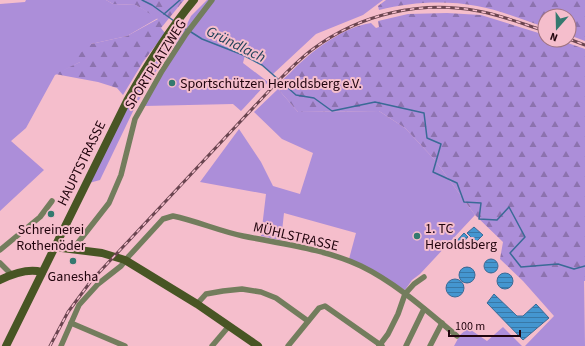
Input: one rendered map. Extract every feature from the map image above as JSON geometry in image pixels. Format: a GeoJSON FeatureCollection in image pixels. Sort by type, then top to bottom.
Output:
{"type":"FeatureCollection","features":[{"type":"Feature","properties":{"kind":"street","name":"HAUPTSTRASSE"},"geometry":{"type":"LineString","coordinates":[[6,346],[127,100],[148,64],[194,0]]}},
{"type":"Feature","properties":{"kind":"street","name":"SPORTPLATZWEG"},"geometry":{"type":"LineString","coordinates":[[73,249],[109,203],[121,175],[135,119],[162,71],[186,34],[212,0]]}},
{"type":"Feature","properties":{"kind":"street"},"geometry":{"type":"LineString","coordinates":[[0,250],[40,217],[52,201]]}},
{"type":"Feature","properties":{"kind":"street","name":"MÜHLSTRASSE"},"geometry":{"type":"LineString","coordinates":[[61,346],[70,322],[79,305],[98,284],[121,266],[163,219],[173,216],[243,236],[293,245],[361,266],[405,294],[457,336]]}},
{"type":"Feature","properties":{"kind":"street"},"geometry":{"type":"LineString","coordinates":[[55,245],[62,248],[102,253],[125,260],[197,304],[257,346]]}},
{"type":"Feature","properties":{"kind":"street"},"geometry":{"type":"LineString","coordinates":[[0,262],[12,275]]}},
{"type":"Feature","properties":{"kind":"street"},"geometry":{"type":"LineString","coordinates":[[0,280],[12,275],[36,270],[42,272]]}},
{"type":"Feature","properties":{"kind":"street"},"geometry":{"type":"LineString","coordinates":[[288,346],[319,308],[325,306],[380,346],[398,314],[405,294],[414,284],[424,277]]}},
{"type":"Feature","properties":{"kind":"street"},"geometry":{"type":"LineString","coordinates":[[197,304],[206,294],[242,290],[262,292],[276,298],[308,321]]}},
{"type":"Feature","properties":{"kind":"street"},"geometry":{"type":"LineString","coordinates":[[406,346],[424,309]]}},
{"type":"Feature","properties":{"kind":"street"},"geometry":{"type":"LineString","coordinates":[[70,322],[125,346]]}},
{"type":"Feature","properties":{"kind":"street"},"geometry":{"type":"LineString","coordinates":[[430,346],[442,323]]}},
{"type":"Feature","properties":{"kind":"street"},"geometry":{"type":"LineString","coordinates":[[212,346],[229,326]]}},
{"type":"Feature","properties":{"kind":"green space"},"geometry":{"type":"Polygon","coordinates":[[[26,0],[106,0],[113,4],[136,5],[158,18],[127,36],[91,44],[80,62],[55,75],[26,128],[11,141],[44,170],[0,211],[0,4],[25,2],[26,0]]]}},
{"type":"Feature","properties":{"kind":"green space"},"geometry":{"type":"Polygon","coordinates":[[[106,0],[184,0],[161,28],[165,33],[143,62],[123,95],[117,88],[98,82],[55,74],[80,62],[77,56],[91,44],[127,36],[158,19],[136,5],[113,4],[106,0]]]}},
{"type":"Feature","properties":{"kind":"green space"},"geometry":{"type":"Polygon","coordinates":[[[207,0],[383,0],[363,15],[316,34],[273,74],[246,51],[243,63],[268,82],[241,111],[233,104],[144,106],[181,34],[165,56],[136,105],[100,180],[89,183],[132,99],[144,79],[178,30],[182,34],[191,16],[207,0]]]}},
{"type":"Feature","properties":{"kind":"green space"},"geometry":{"type":"Polygon","coordinates":[[[386,0],[585,0],[585,41],[577,38],[577,8],[537,8],[537,24],[494,10],[465,4],[428,3],[403,5],[379,10],[378,6],[386,0]]]}},
{"type":"Feature","properties":{"kind":"green space"},"geometry":{"type":"Polygon","coordinates":[[[447,13],[481,15],[537,32],[537,48],[577,48],[577,46],[585,49],[585,281],[523,281],[500,259],[503,242],[475,215],[434,159],[405,128],[379,111],[298,112],[278,89],[283,80],[299,64],[317,49],[338,35],[360,25],[371,23],[376,28],[379,27],[378,21],[408,14],[447,13]]]}},
{"type":"Feature","properties":{"kind":"green space"},"geometry":{"type":"Polygon","coordinates":[[[278,89],[298,112],[379,111],[405,128],[434,159],[475,215],[420,274],[412,280],[405,290],[349,259],[356,233],[284,213],[281,240],[261,236],[266,194],[200,182],[239,129],[261,162],[273,186],[300,194],[313,153],[282,139],[254,112],[278,89]]]}},
{"type":"Feature","properties":{"kind":"green space"},"geometry":{"type":"Polygon","coordinates":[[[584,280],[585,346],[525,346],[554,316],[523,281],[584,280]]]}},
{"type":"Feature","properties":{"kind":"green space"},"geometry":{"type":"Polygon","coordinates":[[[503,327],[522,346],[454,346],[460,335],[468,328],[487,341],[503,327]]]}},
{"type":"Feature","properties":{"kind":"water"},"geometry":{"type":"Polygon","coordinates":[[[474,227],[483,235],[476,242],[467,233],[474,227]]]}},
{"type":"Feature","properties":{"kind":"water"},"geometry":{"type":"Polygon","coordinates":[[[464,233],[468,237],[456,250],[452,246],[464,233]]]}},
{"type":"Feature","properties":{"kind":"water"},"geometry":{"type":"Polygon","coordinates":[[[491,259],[496,261],[498,266],[496,271],[491,273],[486,271],[484,266],[486,261],[491,259]]]}},
{"type":"Feature","properties":{"kind":"water"},"geometry":{"type":"Polygon","coordinates":[[[467,267],[474,272],[475,275],[470,282],[467,283],[460,278],[459,275],[464,268],[467,267]]]}},
{"type":"Feature","properties":{"kind":"water"},"geometry":{"type":"Polygon","coordinates":[[[505,273],[511,275],[513,281],[511,287],[505,289],[499,287],[497,281],[499,275],[505,273]]]}},
{"type":"Feature","properties":{"kind":"water"},"geometry":{"type":"Polygon","coordinates":[[[455,279],[461,282],[464,288],[461,294],[455,297],[449,294],[446,288],[449,282],[455,279]]]}},
{"type":"Feature","properties":{"kind":"water"},"geometry":{"type":"Polygon","coordinates":[[[494,294],[517,316],[523,316],[536,304],[549,318],[523,340],[487,303],[494,294]]]}},
{"type":"Feature","properties":{"kind":"waterway","name":"Gründlach"},"geometry":{"type":"LineString","coordinates":[[142,0],[152,5],[174,21]]}},
{"type":"Feature","properties":{"kind":"waterway"},"geometry":{"type":"LineString","coordinates":[[164,14],[180,0]]}},
{"type":"Feature","properties":{"kind":"waterway","name":"Gründlach"},"geometry":{"type":"LineString","coordinates":[[179,24],[187,30]]}},
{"type":"Feature","properties":{"kind":"waterway","name":"Gründlach"},"geometry":{"type":"LineString","coordinates":[[191,32],[202,39],[243,55],[262,65],[296,95],[314,98],[332,111],[375,102],[424,113],[427,138],[441,144],[433,172],[457,183],[464,202],[481,203],[479,219],[497,220],[509,207],[525,237],[510,253],[521,267],[558,264],[574,269],[585,266]]}},
{"type":"Feature","properties":{"kind":"railway"},"geometry":{"type":"LineString","coordinates":[[50,346],[68,312],[91,281],[282,77],[305,55],[331,37],[371,19],[413,9],[435,7],[478,11],[504,17],[537,28]]}},
{"type":"Feature","properties":{"kind":"railway"},"geometry":{"type":"LineString","coordinates":[[577,42],[585,45]]}},
{"type":"Feature","properties":{"kind":"place","name":"Sportschützen Heroldsberg e.V."},"geometry":{"type":"Point","coordinates":[172,83]}},
{"type":"Feature","properties":{"kind":"place","name":"Schreinerei Rothenöder"},"geometry":{"type":"Point","coordinates":[51,214]}},
{"type":"Feature","properties":{"kind":"place","name":"1. TC Heroldsberg"},"geometry":{"type":"Point","coordinates":[417,236]}},
{"type":"Feature","properties":{"kind":"place","name":"Ganesha"},"geometry":{"type":"Point","coordinates":[73,261]}}]}
